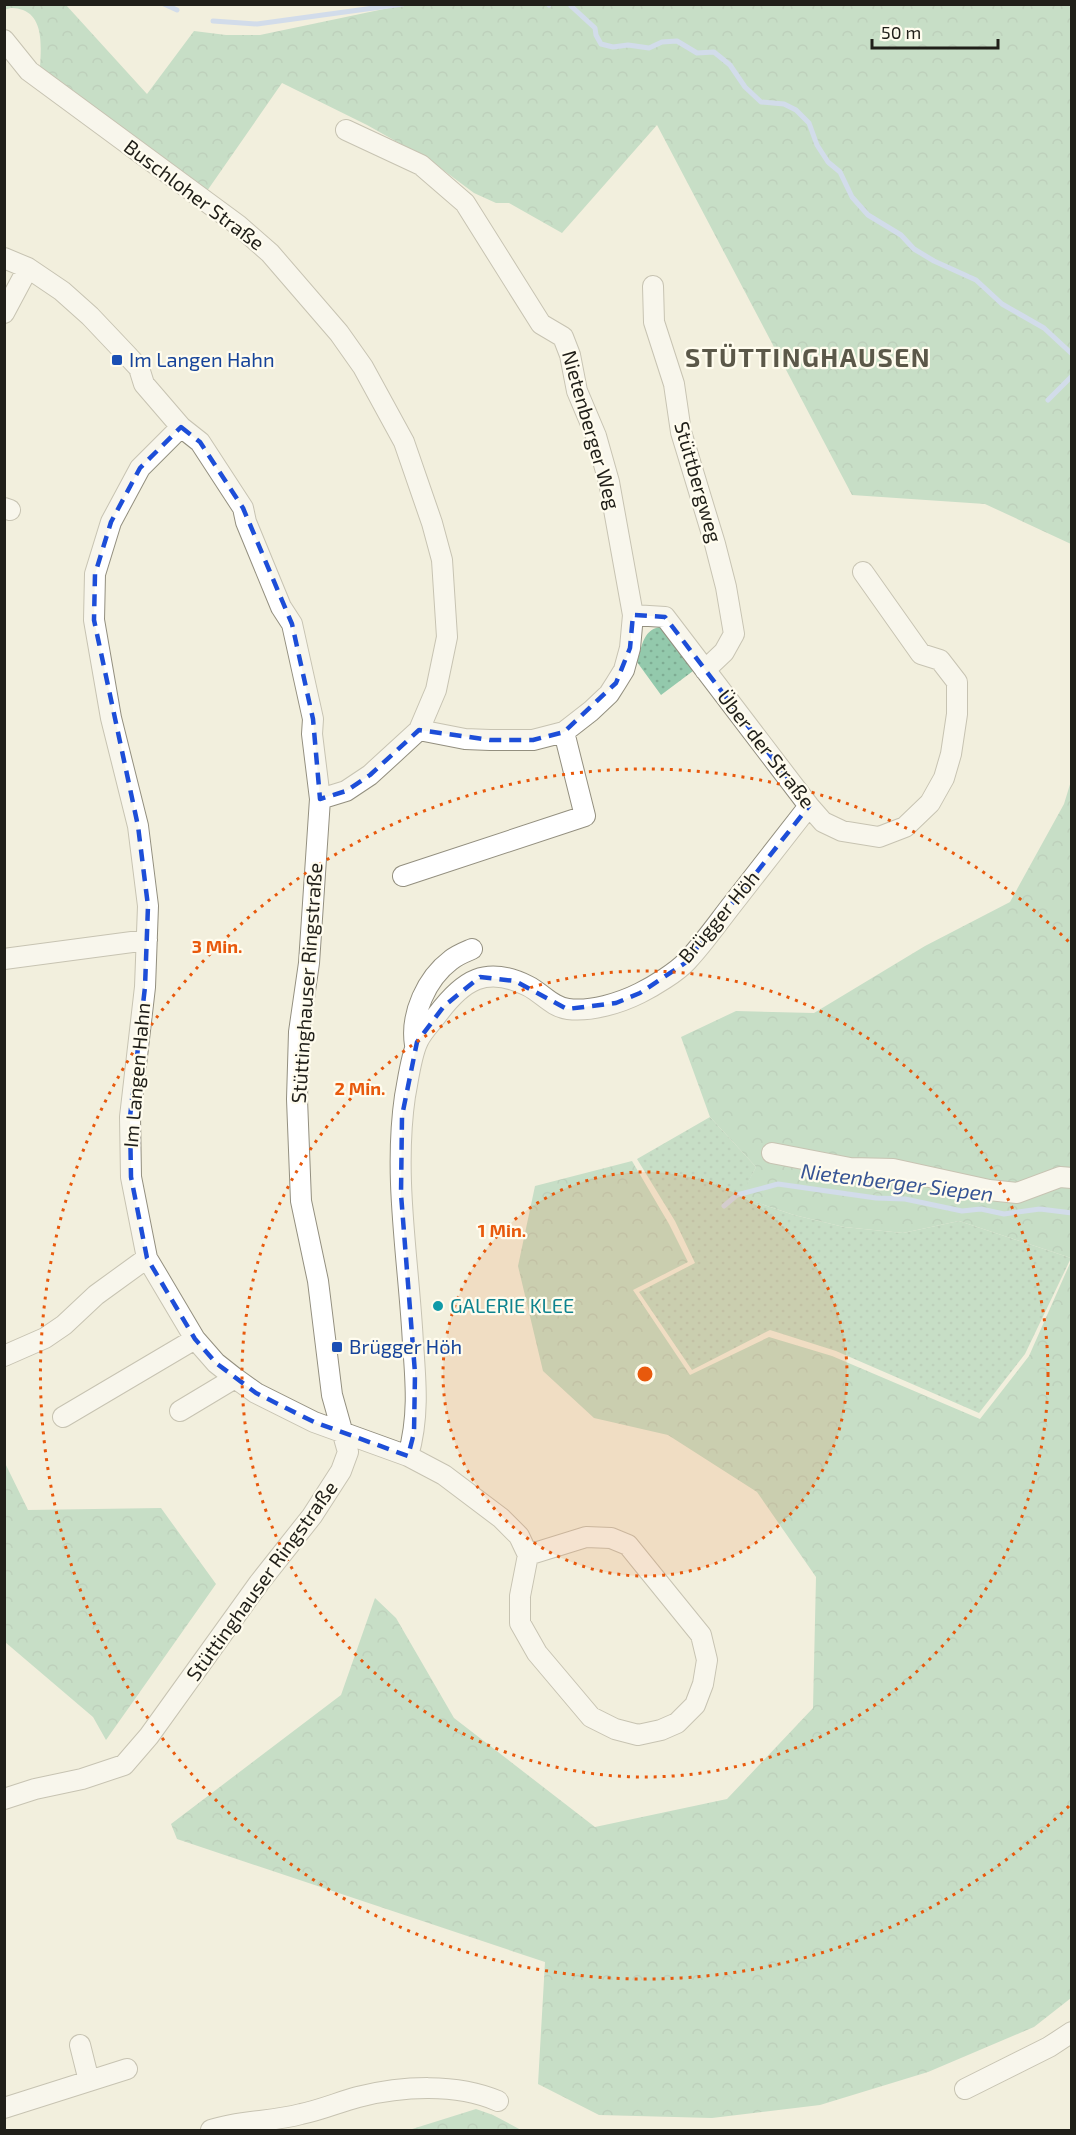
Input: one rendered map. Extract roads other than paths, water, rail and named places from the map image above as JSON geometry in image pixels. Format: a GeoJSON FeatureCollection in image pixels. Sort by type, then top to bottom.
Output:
{"type":"FeatureCollection","features":[{"type":"Feature","properties":{"kind":"street","name":"Buschloher Straße"},"geometry":{"type":"LineString","coordinates":[[4,40],[29,71],[238,225],[270,253],[339,333],[363,367],[404,442],[432,523],[442,560],[447,637],[436,690],[419,730],[370,775],[346,791],[320,799]]}},
{"type":"Feature","properties":{"kind":"street","name":"Nietenberger Weg"},"geometry":{"type":"LineString","coordinates":[[346,130],[421,165],[465,203],[541,324],[563,337],[570,355],[577,392],[596,436],[609,482],[633,615],[630,648],[620,676],[603,700],[564,732],[533,740],[490,740],[465,739],[419,730]]}},
{"type":"Feature","properties":{"kind":"street","name":"Stüttinghauser Ringstraße"},"geometry":{"type":"LineString","coordinates":[[4,258],[28,268],[62,291],[90,316],[139,368],[144,384],[181,427],[200,442],[243,508],[246,522],[281,607],[292,624],[313,719],[312,734],[320,799],[309,963],[299,1032],[297,1099],[301,1201],[318,1281],[332,1395],[348,1452],[341,1471],[312,1516],[149,1736],[124,1765],[82,1779],[35,1789],[4,1799]]}},
{"type":"Feature","properties":{"kind":"street"},"geometry":{"type":"LineString","coordinates":[[4,313],[28,268]]}},
{"type":"Feature","properties":{"kind":"street","name":"Stüttbergweg"},"geometry":{"type":"LineString","coordinates":[[653,286],[654,322],[675,384],[681,432],[715,544],[726,587],[734,634],[724,652],[705,670]]}},
{"type":"Feature","properties":{"kind":"street","name":"Im Langen Hahn"},"geometry":{"type":"LineString","coordinates":[[181,427],[140,468],[111,522],[95,574],[94,620],[111,718],[138,826],[148,906],[145,987],[130,1117],[131,1177],[147,1258],[195,1339],[216,1364],[256,1393],[314,1422],[408,1456],[444,1475],[501,1518],[519,1536],[528,1555]]}},
{"type":"Feature","properties":{"kind":"street","name":"Über der Straße"},"geometry":{"type":"LineString","coordinates":[[633,615],[665,617],[808,806],[824,822],[842,831],[879,837],[905,827],[930,803],[944,778],[951,754],[957,714],[957,682],[940,660],[921,654],[863,572]]}},
{"type":"Feature","properties":{"kind":"street"},"geometry":{"type":"LineString","coordinates":[[403,876],[585,816],[564,732]]}},
{"type":"Feature","properties":{"kind":"street","name":"Brügger Höh"},"geometry":{"type":"LineString","coordinates":[[408,1456],[414,1433],[416,1410],[410,1287],[401,1194],[402,1116],[417,1042],[444,1006],[467,983],[480,977],[499,976],[515,981],[530,987],[552,1004],[567,1009],[587,1009],[616,1003],[640,993],[686,963],[808,806]]}},
{"type":"Feature","properties":{"kind":"street"},"geometry":{"type":"LineString","coordinates":[[4,959],[147,940]]}},
{"type":"Feature","properties":{"kind":"street"},"geometry":{"type":"LineString","coordinates":[[416,1047],[415,1027],[423,994],[436,974],[452,959],[472,949]]}},
{"type":"Feature","properties":{"kind":"street"},"geometry":{"type":"LineString","coordinates":[[772,1153],[850,1168],[893,1169],[989,1190],[1017,1193],[1060,1177],[1071,1178]]}},
{"type":"Feature","properties":{"kind":"street"},"geometry":{"type":"LineString","coordinates":[[4,1356],[34,1343],[64,1325],[96,1295],[147,1258]]}},
{"type":"Feature","properties":{"kind":"street"},"geometry":{"type":"LineString","coordinates":[[63,1417],[195,1339]]}},
{"type":"Feature","properties":{"kind":"street"},"geometry":{"type":"LineString","coordinates":[[180,1411],[235,1378]]}},
{"type":"Feature","properties":{"kind":"street"},"geometry":{"type":"LineString","coordinates":[[586,1538],[611,1539],[628,1545],[701,1635],[707,1660],[703,1684],[695,1705],[677,1723],[662,1730],[638,1735],[615,1729],[591,1717],[537,1653],[520,1623],[520,1596],[528,1555],[586,1538]]}},
{"type":"Feature","properties":{"kind":"street"},"geometry":{"type":"LineString","coordinates":[[965,2089],[1050,2047],[1071,2032]]}},
{"type":"Feature","properties":{"kind":"street"},"geometry":{"type":"LineString","coordinates":[[80,2045],[89,2080]]}},
{"type":"Feature","properties":{"kind":"street"},"geometry":{"type":"LineString","coordinates":[[4,2108],[127,2069]]}},
{"type":"Feature","properties":{"kind":"street"},"geometry":{"type":"LineString","coordinates":[[211,2130],[228,2125],[300,2115],[360,2097],[399,2090],[446,2089],[483,2094],[498,2101]]}},
{"type":"Feature","properties":{"kind":"waterway"},"geometry":{"type":"LineString","coordinates":[[164,4],[177,10]]}},
{"type":"Feature","properties":{"kind":"waterway"},"geometry":{"type":"LineString","coordinates":[[213,21],[257,24],[403,4]]}},
{"type":"Feature","properties":{"kind":"waterway"},"geometry":{"type":"LineString","coordinates":[[571,6],[595,28],[601,44],[613,47],[628,45],[649,48],[662,42],[677,41],[697,53],[714,52],[730,65],[745,87],[761,102],[784,104],[796,110],[809,123],[817,145],[828,162],[840,172],[852,197],[868,215],[901,235],[914,249],[976,280],[1002,304],[1044,328],[1072,354]]}},
{"type":"Feature","properties":{"kind":"waterway"},"geometry":{"type":"LineString","coordinates":[[1048,400],[1072,376]]}},
{"type":"Feature","properties":{"kind":"waterway","name":"Nietenberger Siepen"},"geometry":{"type":"LineString","coordinates":[[724,1206],[737,1195],[778,1184],[876,1198],[905,1199],[962,1211],[981,1209],[1004,1214],[1040,1209],[1072,1213]]}},
{"type":"Feature","properties":{"kind":"place","name":"Im Langen Hahn"},"geometry":{"type":"Point","coordinates":[117,360]}},
{"type":"Feature","properties":{"kind":"place","name":"GALERIE KLEE"},"geometry":{"type":"Point","coordinates":[438,1306]}},
{"type":"Feature","properties":{"kind":"place","name":"Brügger Höh"},"geometry":{"type":"Point","coordinates":[337,1347]}},
{"type":"Feature","properties":{"kind":"district","name":"STÜTTINGHAUSEN"},"geometry":{"type":"Point","coordinates":[808,358]}}]}
